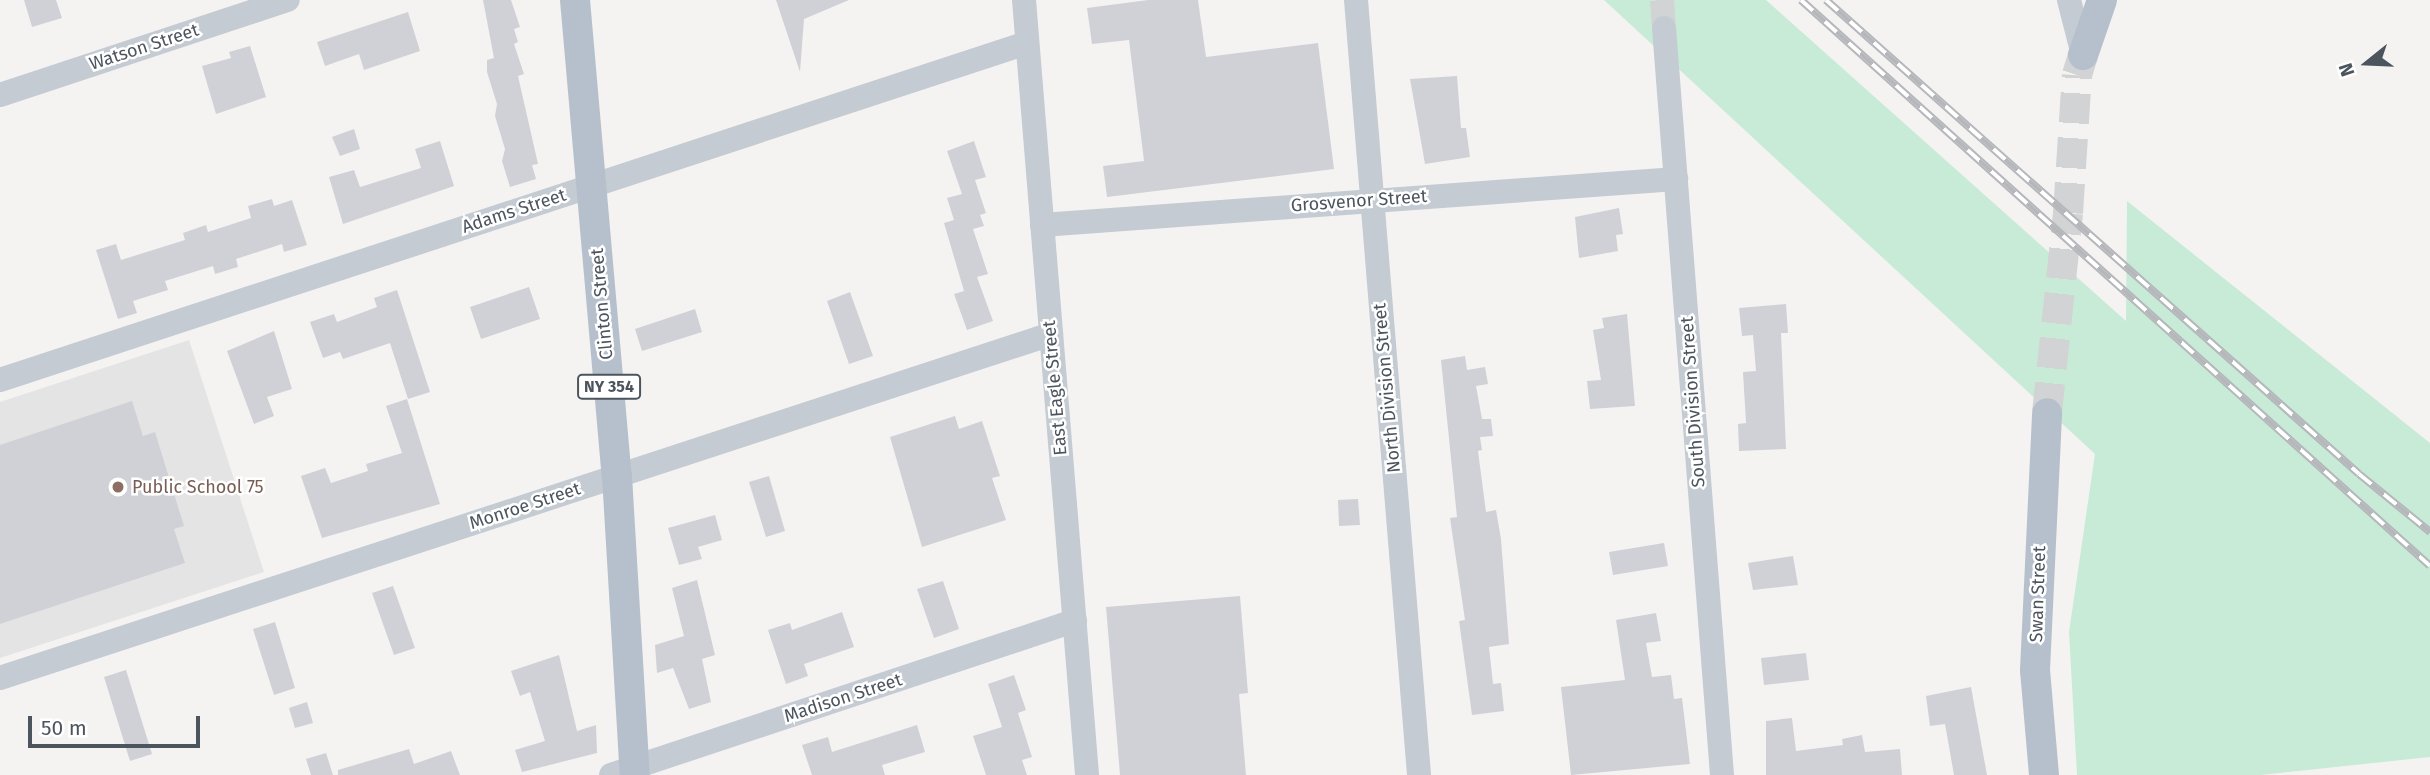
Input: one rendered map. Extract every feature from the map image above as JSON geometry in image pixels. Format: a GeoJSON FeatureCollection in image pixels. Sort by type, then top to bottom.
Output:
{"type":"FeatureCollection","features":[{"type":"Feature","properties":{"kind":"main road","name":"Clinton Street"},"geometry":{"type":"LineString","coordinates":[[575,0],[617,476],[627,772]]}},
{"type":"Feature","properties":{"kind":"main road"},"geometry":{"type":"LineString","coordinates":[[2083,55],[2102,0]]}},
{"type":"Feature","properties":{"kind":"main road","name":"Swan Street"},"geometry":{"type":"LineString","coordinates":[[2044,775],[2035,670],[2048,413]]}},
{"type":"Feature","properties":{"kind":"street","name":"Watson Street"},"geometry":{"type":"LineString","coordinates":[[0,95],[288,0]]}},
{"type":"Feature","properties":{"kind":"street","name":"East Eagle Street"},"geometry":{"type":"LineString","coordinates":[[1024,0],[1087,775]]}},
{"type":"Feature","properties":{"kind":"street","name":"North Division Street"},"geometry":{"type":"LineString","coordinates":[[1356,0],[1419,775]]}},
{"type":"Feature","properties":{"kind":"street"},"geometry":{"type":"LineString","coordinates":[[2069,0],[2083,55]]}},
{"type":"Feature","properties":{"kind":"street","name":"South Division Street"},"geometry":{"type":"LineString","coordinates":[[1664,28],[1722,775]]}},
{"type":"Feature","properties":{"kind":"street","name":"Adams Street"},"geometry":{"type":"LineString","coordinates":[[0,380],[1027,43]]}},
{"type":"Feature","properties":{"kind":"street","name":"Grosvenor Street"},"geometry":{"type":"LineString","coordinates":[[1042,225],[1675,179]]}},
{"type":"Feature","properties":{"kind":"street","name":"Monroe Street"},"geometry":{"type":"LineString","coordinates":[[0,678],[1051,334]]}},
{"type":"Feature","properties":{"kind":"street","name":"Madison Street"},"geometry":{"type":"LineString","coordinates":[[627,772],[1074,621]]}},
{"type":"Feature","properties":{"kind":"shaded area","name":"Public School 75"},"geometry":{"type":"Polygon","coordinates":[[[189,340],[264,572],[0,658],[0,402],[189,340]]]}},
{"type":"Feature","properties":{"kind":"green space"},"geometry":{"type":"Polygon","coordinates":[[[1604,0],[1766,0],[2126,321],[2127,201],[2430,443],[2430,757],[2261,775],[2077,775],[2069,632],[2095,454],[1604,0]]]}},
{"type":"Feature","properties":{"kind":"building"},"geometry":{"type":"Polygon","coordinates":[[[24,0],[56,0],[62,18],[32,27],[24,0]]]}},
{"type":"Feature","properties":{"kind":"building"},"geometry":{"type":"Polygon","coordinates":[[[483,0],[511,0],[520,27],[514,29],[518,42],[514,44],[524,74],[518,76],[538,164],[532,165],[536,179],[510,187],[502,161],[505,149],[495,116],[497,104],[487,72],[487,60],[494,58],[483,0]]]}},
{"type":"Feature","properties":{"kind":"building"},"geometry":{"type":"Polygon","coordinates":[[[776,0],[849,0],[804,19],[800,72],[776,0]]]}},
{"type":"Feature","properties":{"kind":"building"},"geometry":{"type":"Polygon","coordinates":[[[1148,0],[1198,0],[1206,57],[1318,43],[1334,169],[1107,197],[1103,166],[1144,161],[1129,40],[1092,44],[1087,8],[1148,0]]]}},
{"type":"Feature","properties":{"kind":"building"},"geometry":{"type":"Polygon","coordinates":[[[408,12],[420,51],[364,70],[359,54],[325,66],[317,42],[408,12]]]}},
{"type":"Feature","properties":{"kind":"building"},"geometry":{"type":"Polygon","coordinates":[[[250,46],[266,97],[216,114],[202,66],[231,58],[229,52],[250,46]]]}},
{"type":"Feature","properties":{"kind":"building"},"geometry":{"type":"Polygon","coordinates":[[[1457,76],[1461,128],[1466,128],[1470,157],[1425,164],[1410,79],[1457,76]]]}},
{"type":"Feature","properties":{"kind":"building"},"geometry":{"type":"Polygon","coordinates":[[[354,129],[360,149],[340,156],[332,137],[354,129]]]}},
{"type":"Feature","properties":{"kind":"building"},"geometry":{"type":"Polygon","coordinates":[[[440,141],[454,186],[343,224],[329,177],[354,170],[360,187],[421,168],[415,149],[440,141]]]}},
{"type":"Feature","properties":{"kind":"building"},"geometry":{"type":"Polygon","coordinates":[[[974,141],[986,177],[975,180],[986,213],[980,215],[984,226],[973,229],[988,274],[977,277],[993,321],[967,330],[954,294],[964,291],[944,223],[954,220],[947,198],[962,194],[947,151],[974,141]]]}},
{"type":"Feature","properties":{"kind":"building"},"geometry":{"type":"Polygon","coordinates":[[[272,199],[274,206],[292,200],[307,245],[284,252],[282,244],[236,259],[238,267],[215,274],[213,266],[165,281],[168,290],[133,301],[137,313],[118,319],[96,250],[116,244],[121,260],[185,240],[183,233],[206,225],[208,232],[251,218],[248,206],[272,199]]]}},
{"type":"Feature","properties":{"kind":"building"},"geometry":{"type":"Polygon","coordinates":[[[1619,208],[1623,234],[1616,235],[1618,251],[1579,258],[1575,217],[1619,208]]]}},
{"type":"Feature","properties":{"kind":"building"},"geometry":{"type":"Polygon","coordinates":[[[529,287],[540,319],[481,339],[470,307],[529,287]]]}},
{"type":"Feature","properties":{"kind":"building"},"geometry":{"type":"Polygon","coordinates":[[[397,290],[430,392],[408,399],[390,343],[343,359],[340,352],[323,358],[310,322],[334,314],[337,322],[377,307],[374,298],[397,290]]]}},
{"type":"Feature","properties":{"kind":"building"},"geometry":{"type":"Polygon","coordinates":[[[850,292],[873,356],[849,364],[827,301],[850,292]]]}},
{"type":"Feature","properties":{"kind":"building"},"geometry":{"type":"Polygon","coordinates":[[[1786,304],[1788,333],[1781,333],[1786,449],[1739,451],[1738,424],[1746,423],[1743,372],[1756,371],[1753,335],[1742,336],[1739,308],[1786,304]]]}},
{"type":"Feature","properties":{"kind":"building"},"geometry":{"type":"Polygon","coordinates":[[[695,309],[702,332],[642,351],[635,329],[695,309]]]}},
{"type":"Feature","properties":{"kind":"building"},"geometry":{"type":"Polygon","coordinates":[[[1627,314],[1635,406],[1590,409],[1587,381],[1601,380],[1593,330],[1604,328],[1602,318],[1627,314]]]}},
{"type":"Feature","properties":{"kind":"building"},"geometry":{"type":"Polygon","coordinates":[[[274,331],[292,389],[267,397],[274,416],[254,424],[227,351],[274,331]]]}},
{"type":"Feature","properties":{"kind":"building"},"geometry":{"type":"Polygon","coordinates":[[[1465,356],[1467,370],[1485,367],[1488,384],[1476,386],[1482,419],[1491,419],[1493,436],[1480,437],[1482,450],[1478,451],[1486,512],[1496,510],[1501,539],[1509,644],[1489,647],[1493,684],[1501,683],[1504,711],[1472,715],[1459,621],[1465,620],[1450,518],[1457,517],[1441,360],[1465,356]]]}},
{"type":"Feature","properties":{"kind":"building"},"geometry":{"type":"Polygon","coordinates":[[[407,399],[440,504],[322,538],[301,476],[325,468],[331,483],[368,471],[366,464],[402,453],[386,406],[407,399]]]}},
{"type":"Feature","properties":{"kind":"building"},"geometry":{"type":"Polygon","coordinates":[[[132,401],[143,436],[155,432],[184,526],[174,529],[185,563],[0,624],[0,445],[132,401]]]}},
{"type":"Feature","properties":{"kind":"building"},"geometry":{"type":"Polygon","coordinates":[[[955,416],[959,429],[982,421],[1000,476],[992,478],[1006,520],[922,547],[890,437],[955,416]]]}},
{"type":"Feature","properties":{"kind":"building"},"geometry":{"type":"Polygon","coordinates":[[[769,476],[785,531],[766,537],[749,482],[769,476]]]}},
{"type":"Feature","properties":{"kind":"building"},"geometry":{"type":"Polygon","coordinates":[[[1358,499],[1360,525],[1339,526],[1338,500],[1358,499]]]}},
{"type":"Feature","properties":{"kind":"building"},"geometry":{"type":"Polygon","coordinates":[[[715,515],[722,540],[698,547],[702,559],[679,565],[668,528],[715,515]]]}},
{"type":"Feature","properties":{"kind":"building"},"geometry":{"type":"Polygon","coordinates":[[[1664,543],[1668,566],[1613,575],[1609,552],[1664,543]]]}},
{"type":"Feature","properties":{"kind":"building"},"geometry":{"type":"Polygon","coordinates":[[[1793,556],[1798,585],[1753,590],[1748,563],[1793,556]]]}},
{"type":"Feature","properties":{"kind":"building"},"geometry":{"type":"Polygon","coordinates":[[[697,580],[715,655],[702,659],[711,702],[689,709],[673,668],[657,673],[655,645],[684,636],[672,588],[697,580]]]}},
{"type":"Feature","properties":{"kind":"building"},"geometry":{"type":"Polygon","coordinates":[[[943,581],[959,629],[934,638],[917,589],[943,581]]]}},
{"type":"Feature","properties":{"kind":"building"},"geometry":{"type":"Polygon","coordinates":[[[393,586],[415,648],[394,655],[372,593],[393,586]]]}},
{"type":"Feature","properties":{"kind":"building"},"geometry":{"type":"Polygon","coordinates":[[[1240,596],[1248,693],[1239,694],[1246,775],[1120,775],[1106,607],[1240,596]]]}},
{"type":"Feature","properties":{"kind":"building"},"geometry":{"type":"Polygon","coordinates":[[[842,612],[854,647],[804,664],[808,676],[786,684],[768,630],[790,623],[792,630],[842,612]]]}},
{"type":"Feature","properties":{"kind":"building"},"geometry":{"type":"Polygon","coordinates":[[[1656,613],[1661,641],[1646,643],[1652,677],[1671,675],[1674,699],[1682,698],[1690,764],[1571,775],[1561,687],[1625,680],[1616,620],[1656,613]]]}},
{"type":"Feature","properties":{"kind":"building"},"geometry":{"type":"Polygon","coordinates":[[[275,622],[295,688],[274,695],[253,629],[275,622]]]}},
{"type":"Feature","properties":{"kind":"building"},"geometry":{"type":"Polygon","coordinates":[[[1806,653],[1809,680],[1764,685],[1761,658],[1806,653]]]}},
{"type":"Feature","properties":{"kind":"building"},"geometry":{"type":"Polygon","coordinates":[[[559,655],[577,731],[596,725],[597,753],[522,772],[515,750],[545,741],[530,692],[520,696],[511,671],[559,655]]]}},
{"type":"Feature","properties":{"kind":"building"},"geometry":{"type":"Polygon","coordinates":[[[126,670],[152,754],[130,761],[104,677],[126,670]]]}},
{"type":"Feature","properties":{"kind":"building"},"geometry":{"type":"Polygon","coordinates":[[[1014,675],[1026,710],[1018,713],[1032,757],[1022,760],[1027,775],[986,775],[973,736],[1002,727],[988,684],[1014,675]]]}},
{"type":"Feature","properties":{"kind":"building"},"geometry":{"type":"Polygon","coordinates":[[[1971,687],[1987,775],[1954,775],[1945,724],[1930,726],[1926,696],[1971,687]]]}},
{"type":"Feature","properties":{"kind":"building"},"geometry":{"type":"Polygon","coordinates":[[[307,702],[313,723],[295,728],[289,708],[307,702]]]}},
{"type":"Feature","properties":{"kind":"building"},"geometry":{"type":"Polygon","coordinates":[[[1792,718],[1796,751],[1843,745],[1842,739],[1862,735],[1865,752],[1900,749],[1902,775],[1766,775],[1766,721],[1792,718]]]}},
{"type":"Feature","properties":{"kind":"building"},"geometry":{"type":"Polygon","coordinates":[[[917,725],[925,752],[882,765],[885,775],[812,775],[802,745],[828,737],[832,752],[917,725]]]}},
{"type":"Feature","properties":{"kind":"building"},"geometry":{"type":"Polygon","coordinates":[[[409,749],[414,764],[451,751],[460,775],[338,775],[338,770],[409,749]]]}},
{"type":"Feature","properties":{"kind":"building"},"geometry":{"type":"Polygon","coordinates":[[[326,753],[333,775],[311,775],[306,759],[326,753]]]}},
{"type":"Feature","properties":{"kind":"tunnel"},"geometry":{"type":"LineString","coordinates":[[1662,0],[1664,28]]}},
{"type":"Feature","properties":{"kind":"tunnel"},"geometry":{"type":"LineString","coordinates":[[2047,413],[2068,213],[2077,75],[2083,55]]}},
{"type":"Feature","properties":{"kind":"railway"},"geometry":{"type":"LineString","coordinates":[[1801,0],[2430,566]]}},
{"type":"Feature","properties":{"kind":"railway"},"geometry":{"type":"LineString","coordinates":[[1826,0],[2359,474],[2430,532]]}},
{"type":"Feature","properties":{"kind":"place","name":"Public School 75"},"geometry":{"type":"Point","coordinates":[118,487]}}]}
